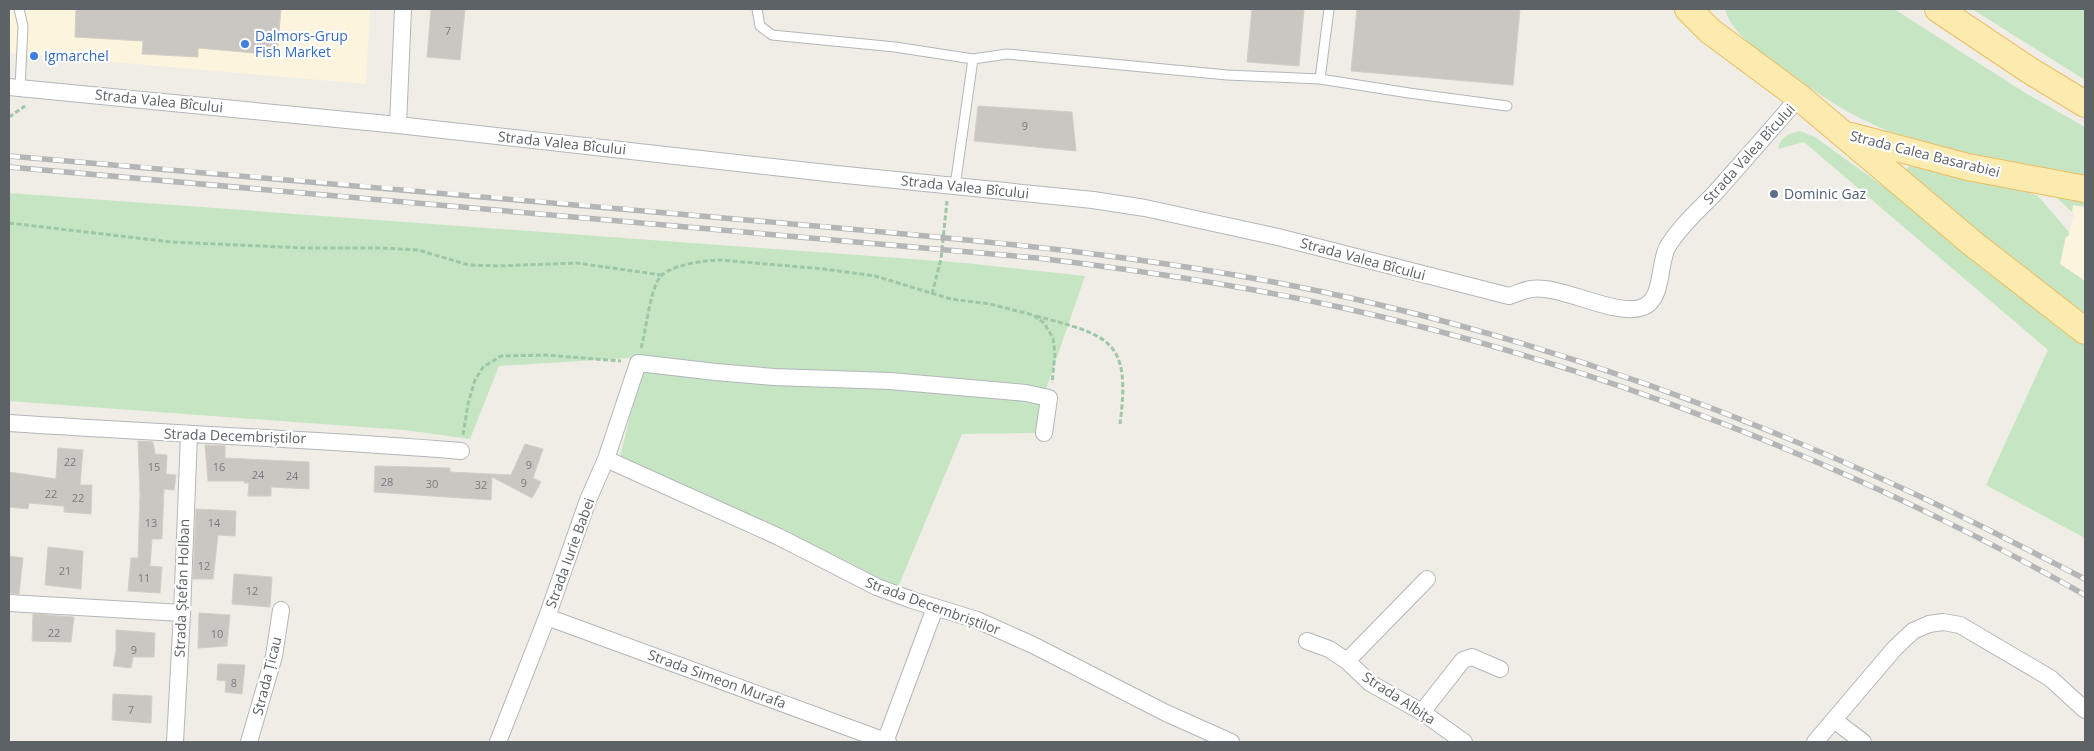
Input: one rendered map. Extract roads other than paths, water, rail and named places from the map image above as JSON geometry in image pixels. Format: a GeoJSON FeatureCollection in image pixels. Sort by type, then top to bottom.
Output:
{"type":"FeatureCollection","features":[{"type":"Feature","properties":{"kind":"main road","name":"Strada Calea Basarabiei"},"geometry":{"type":"LineString","coordinates":[[1688,9],[1710,20],[1843,134],[1968,167],[2085,190]]}},
{"type":"Feature","properties":{"kind":"main road"},"geometry":{"type":"LineString","coordinates":[[1938,9],[2028,70],[2085,104]]}},
{"type":"Feature","properties":{"kind":"main road"},"geometry":{"type":"LineString","coordinates":[[1843,134],[1972,243],[2085,331]]}},
{"type":"Feature","properties":{"kind":"street"},"geometry":{"type":"LineString","coordinates":[[398,124],[403,9]]}},
{"type":"Feature","properties":{"kind":"street","name":"Strada Valea Bîcului"},"geometry":{"type":"LineString","coordinates":[[14,87],[398,124],[1084,199],[1145,208],[1278,237],[1510,296],[1531,289],[1543,289],[1614,307],[1633,309],[1644,307],[1653,300],[1658,289],[1665,252],[1679,229],[1711,197],[1799,97]]}},
{"type":"Feature","properties":{"kind":"street","name":"Strada Iurie Babei"},"geometry":{"type":"LineString","coordinates":[[498,742],[547,616],[573,541],[606,459],[638,363],[774,377],[890,382],[1026,393],[1050,398],[1044,433]]}},
{"type":"Feature","properties":{"kind":"street","name":"Strada Decembriștilor"},"geometry":{"type":"LineString","coordinates":[[9,423],[188,435],[318,440],[461,451]]}},
{"type":"Feature","properties":{"kind":"street","name":"Strada Ștefan Holban"},"geometry":{"type":"LineString","coordinates":[[175,742],[182,613],[188,435]]}},
{"type":"Feature","properties":{"kind":"street","name":"Strada Decembriștilor"},"geometry":{"type":"LineString","coordinates":[[606,459],[778,537],[877,587],[935,608],[977,620],[1033,645],[1166,713],[1231,742]]}},
{"type":"Feature","properties":{"kind":"street"},"geometry":{"type":"LineString","coordinates":[[1347,661],[1427,579]]}},
{"type":"Feature","properties":{"kind":"street"},"geometry":{"type":"LineString","coordinates":[[9,603],[182,613]]}},
{"type":"Feature","properties":{"kind":"street"},"geometry":{"type":"LineString","coordinates":[[886,742],[935,608]]}},
{"type":"Feature","properties":{"kind":"street","name":"Strada Țicau"},"geometry":{"type":"LineString","coordinates":[[250,742],[274,656],[282,610]]}},
{"type":"Feature","properties":{"kind":"street","name":"Strada Simeon Murafa"},"geometry":{"type":"LineString","coordinates":[[547,616],[886,742]]}},
{"type":"Feature","properties":{"kind":"street"},"geometry":{"type":"LineString","coordinates":[[1815,742],[1894,649],[1913,631],[1929,624],[1943,622],[1960,625],[2050,678],[2085,710]]}},
{"type":"Feature","properties":{"kind":"street","name":"Strada Albița"},"geometry":{"type":"LineString","coordinates":[[1307,641],[1329,649],[1347,661],[1370,682],[1422,712],[1464,742]]}},
{"type":"Feature","properties":{"kind":"street"},"geometry":{"type":"LineString","coordinates":[[1422,712],[1463,660],[1472,657],[1500,669]]}},
{"type":"Feature","properties":{"kind":"street"},"geometry":{"type":"LineString","coordinates":[[1834,720],[1863,742]]}},
{"type":"Feature","properties":{"kind":"lane"},"geometry":{"type":"LineString","coordinates":[[14,87],[23,26],[19,9]]}},
{"type":"Feature","properties":{"kind":"lane"},"geometry":{"type":"LineString","coordinates":[[757,9],[760,26],[772,35],[895,47],[972,59],[1006,54],[1227,75],[1320,79],[1507,106]]}},
{"type":"Feature","properties":{"kind":"lane"},"geometry":{"type":"LineString","coordinates":[[1320,79],[1329,9]]}},
{"type":"Feature","properties":{"kind":"lane"},"geometry":{"type":"LineString","coordinates":[[952,186],[972,59]]}},
{"type":"Feature","properties":{"kind":"railway"},"geometry":{"type":"LineString","coordinates":[[9,156],[991,242],[1146,261],[1300,287],[1440,320],[1503,338],[1566,357],[1690,400],[1900,487],[2085,579]]}},
{"type":"Feature","properties":{"kind":"railway"},"geometry":{"type":"LineString","coordinates":[[9,167],[1037,258],[1188,279],[1301,299],[1436,331],[1533,358],[1629,389],[1723,424],[1816,462],[1907,503],[1997,547],[2085,595]]}},
{"type":"Feature","properties":{"kind":"place","name":"Dalmors-Grup Fish Market"},"geometry":{"type":"Point","coordinates":[245,44]}},
{"type":"Feature","properties":{"kind":"place","name":"Igmarchel"},"geometry":{"type":"Point","coordinates":[34,56]}},
{"type":"Feature","properties":{"kind":"place","name":"Dominic Gaz"},"geometry":{"type":"Point","coordinates":[1774,194]}}]}
